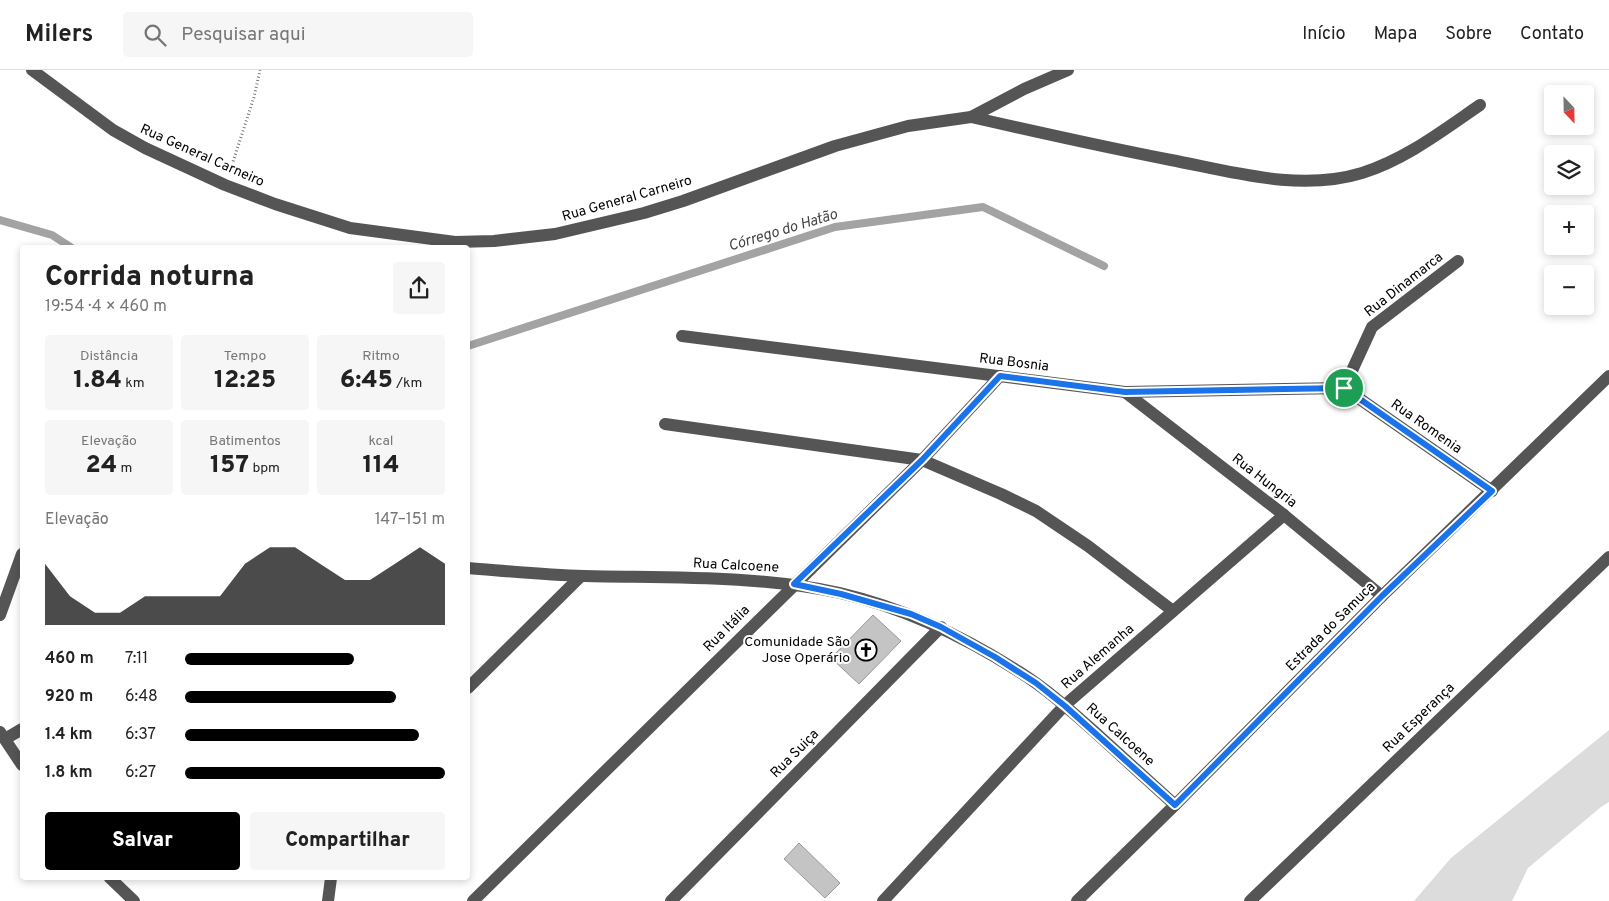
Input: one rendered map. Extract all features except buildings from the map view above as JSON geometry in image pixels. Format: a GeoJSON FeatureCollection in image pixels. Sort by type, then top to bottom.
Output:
{"type":"FeatureCollection","features":[{"type":"Feature","properties":{"kind":"street","name":"Rua General Carneiro"},"geometry":{"type":"LineString","coordinates":[[32,70],[113,130],[145,148],[225,185],[275,204],[350,228],[455,242],[494,241],[555,234],[612,222],[683,201],[835,146],[908,126],[971,117],[1024,88],[1068,70]]}},
{"type":"Feature","properties":{"kind":"street"},"geometry":{"type":"LineString","coordinates":[[971,117],[1128,152],[1260,178],[1322,181],[1362,173],[1411,152],[1480,105]]}},
{"type":"Feature","properties":{"kind":"street","name":"Rua Dinamarca"},"geometry":{"type":"LineString","coordinates":[[1344,388],[1372,327],[1458,262]]}},
{"type":"Feature","properties":{"kind":"street","name":"Rua Bosnia"},"geometry":{"type":"LineString","coordinates":[[682,336],[1125,392],[1344,388]]}},
{"type":"Feature","properties":{"kind":"street","name":"Rua Itália"},"geometry":{"type":"LineString","coordinates":[[473,901],[922,460],[1000,376]]}},
{"type":"Feature","properties":{"kind":"street","name":"Estrada do Samuca"},"geometry":{"type":"LineString","coordinates":[[1077,901],[1382,596],[1609,376]]}},
{"type":"Feature","properties":{"kind":"street","name":"Rua Romenia"},"geometry":{"type":"LineString","coordinates":[[1344,388],[1492,491]]}},
{"type":"Feature","properties":{"kind":"street","name":"Rua Hungria"},"geometry":{"type":"LineString","coordinates":[[1125,392],[1284,515],[1382,596]]}},
{"type":"Feature","properties":{"kind":"street"},"geometry":{"type":"LineString","coordinates":[[665,424],[922,460],[1002,494],[1036,511],[1088,546],[1173,611]]}},
{"type":"Feature","properties":{"kind":"street","name":"Rua Alemanha"},"geometry":{"type":"LineString","coordinates":[[883,901],[1065,706],[1284,515]]}},
{"type":"Feature","properties":{"kind":"street","name":"Rua Esperança"},"geometry":{"type":"LineString","coordinates":[[1250,901],[1609,556]]}},
{"type":"Feature","properties":{"kind":"street"},"geometry":{"type":"LineString","coordinates":[[0,615],[20,560]]}},
{"type":"Feature","properties":{"kind":"street","name":"Rua Calcoene"},"geometry":{"type":"LineString","coordinates":[[470,568],[581,576],[693,578],[794,584],[873,602],[911,614],[941,627],[1018,670],[1065,706],[1175,805]]}},
{"type":"Feature","properties":{"kind":"street"},"geometry":{"type":"LineString","coordinates":[[470,686],[581,576]]}},
{"type":"Feature","properties":{"kind":"street","name":"Rua Suiça"},"geometry":{"type":"LineString","coordinates":[[671,901],[941,627]]}},
{"type":"Feature","properties":{"kind":"street"},"geometry":{"type":"LineString","coordinates":[[20,730],[3,735],[20,762]]}},
{"type":"Feature","properties":{"kind":"street"},"geometry":{"type":"LineString","coordinates":[[112,880],[134,901]]}},
{"type":"Feature","properties":{"kind":"street"},"geometry":{"type":"LineString","coordinates":[[328,899],[331,880]]}},
{"type":"Feature","properties":{"kind":"path"},"geometry":{"type":"LineString","coordinates":[[225,185],[254,97],[260,70]]}},
{"type":"Feature","properties":{"kind":"shaded area"},"geometry":{"type":"Polygon","coordinates":[[[1609,730],[1609,802],[1528,868],[1512,901],[1414,901],[1451,858],[1609,730]]]}},
{"type":"Feature","properties":{"kind":"waterway","name":"Córrego do Hatão"},"geometry":{"type":"LineString","coordinates":[[470,345],[835,227],[983,207],[1104,266]]}},
{"type":"Feature","properties":{"kind":"waterway","name":"Córrego do Hatão"},"geometry":{"type":"LineString","coordinates":[[0,220],[52,235],[67,245]]}},
{"type":"Feature","properties":{"kind":"place","name":"Comunidade São Jose Operário"},"geometry":{"type":"Point","coordinates":[866,650]}},
{"type":"Feature","properties":{"kind":"route"},"geometry":{"type":"LineString","coordinates":[[1000,376],[1125,392],[1344,388],[1492,491],[1382,596],[1175,805],[1065,706],[1018,670],[941,627],[911,614],[873,602],[794,584],[922,460],[1000,376]]}}]}
